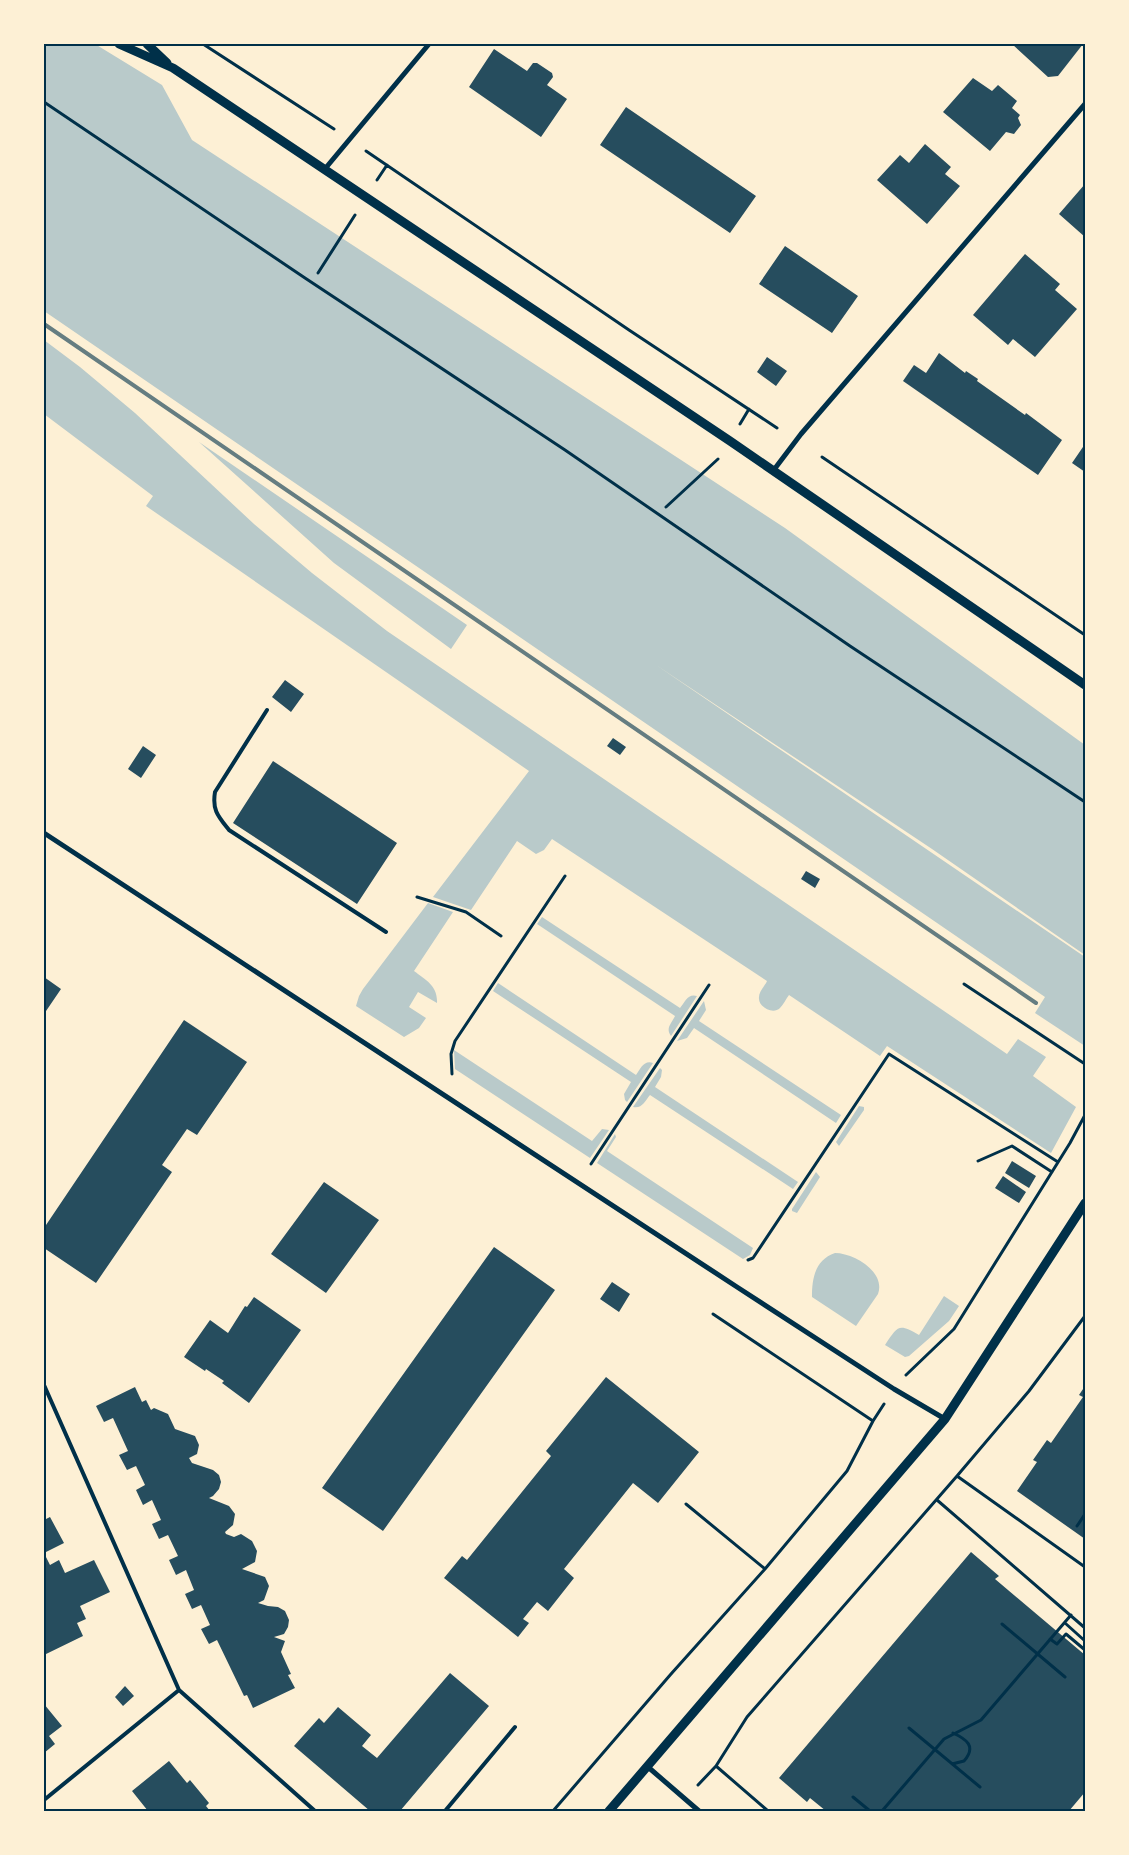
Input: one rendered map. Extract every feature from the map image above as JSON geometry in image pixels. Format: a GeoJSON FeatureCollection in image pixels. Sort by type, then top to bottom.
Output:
{"type":"FeatureCollection","features":[{"type":"Feature","properties":{"kind":"street"},"geometry":{"type":"LineString","coordinates":[[119,44],[173,68]]}},
{"type":"Feature","properties":{"kind":"street"},"geometry":{"type":"LineString","coordinates":[[147,44],[173,68],[730,441],[1085,685]]}},
{"type":"Feature","properties":{"kind":"street"},"geometry":{"type":"LineString","coordinates":[[324,170],[429,44]]}},
{"type":"Feature","properties":{"kind":"street"},"geometry":{"type":"LineString","coordinates":[[772,471],[807,427],[1085,104]]}},
{"type":"Feature","properties":{"kind":"street"},"geometry":{"type":"LineString","coordinates":[[44,833],[728,1282],[945,1419]]}},
{"type":"Feature","properties":{"kind":"street"},"geometry":{"type":"LineString","coordinates":[[609,1811],[945,1419],[1085,1203]]}},
{"type":"Feature","properties":{"kind":"street"},"geometry":{"type":"LineString","coordinates":[[648,1767],[699,1811]]}},
{"type":"Feature","properties":{"kind":"lane"},"geometry":{"type":"LineString","coordinates":[[267,710],[215,792],[214,804],[217,814],[229,830],[386,932]]}},
{"type":"Feature","properties":{"kind":"lane"},"geometry":{"type":"LineString","coordinates":[[44,1385],[179,1690],[315,1811]]}},
{"type":"Feature","properties":{"kind":"lane"},"geometry":{"type":"LineString","coordinates":[[44,1800],[179,1690]]}},
{"type":"Feature","properties":{"kind":"lane"},"geometry":{"type":"LineString","coordinates":[[445,1811],[515,1727]]}},
{"type":"Feature","properties":{"kind":"path"},"geometry":{"type":"LineString","coordinates":[[203,44],[334,129]]}},
{"type":"Feature","properties":{"kind":"path"},"geometry":{"type":"LineString","coordinates":[[44,102],[565,450],[850,646],[1085,802]]}},
{"type":"Feature","properties":{"kind":"path"},"geometry":{"type":"LineString","coordinates":[[366,150],[629,330],[777,428]]}},
{"type":"Feature","properties":{"kind":"path"},"geometry":{"type":"LineString","coordinates":[[318,273],[387,165]]}},
{"type":"Feature","properties":{"kind":"path"},"geometry":{"type":"LineString","coordinates":[[666,507],[718,459],[749,409]]}},
{"type":"Feature","properties":{"kind":"path"},"geometry":{"type":"LineString","coordinates":[[822,457],[1085,635]]}},
{"type":"Feature","properties":{"kind":"path"},"geometry":{"type":"LineString","coordinates":[[452,1074],[451,1054],[455,1041],[565,876]]}},
{"type":"Feature","properties":{"kind":"path"},"geometry":{"type":"LineString","coordinates":[[417,897],[466,912],[501,936]]}},
{"type":"Feature","properties":{"kind":"path"},"geometry":{"type":"LineString","coordinates":[[964,984],[1085,1064]]}},
{"type":"Feature","properties":{"kind":"path"},"geometry":{"type":"LineString","coordinates":[[590,1164],[709,985]]}},
{"type":"Feature","properties":{"kind":"path"},"geometry":{"type":"LineString","coordinates":[[748,1260],[753,1258],[889,1054],[1058,1162]]}},
{"type":"Feature","properties":{"kind":"path"},"geometry":{"type":"LineString","coordinates":[[553,1811],[671,1674],[765,1569],[847,1471],[873,1421],[894,1388],[912,1368],[938,1346],[954,1329],[1052,1172],[1085,1114]]}},
{"type":"Feature","properties":{"kind":"path"},"geometry":{"type":"LineString","coordinates":[[978,1161],[1012,1146],[1052,1172]]}},
{"type":"Feature","properties":{"kind":"path"},"geometry":{"type":"LineString","coordinates":[[713,1314],[873,1421]]}},
{"type":"Feature","properties":{"kind":"path"},"geometry":{"type":"LineString","coordinates":[[685,1799],[716,1766],[747,1717],[937,1500],[1029,1391],[1085,1316]]}},
{"type":"Feature","properties":{"kind":"path"},"geometry":{"type":"LineString","coordinates":[[957,1476],[1085,1567]]}},
{"type":"Feature","properties":{"kind":"path"},"geometry":{"type":"LineString","coordinates":[[937,1500],[1085,1628]]}},
{"type":"Feature","properties":{"kind":"path"},"geometry":{"type":"LineString","coordinates":[[686,1504],[765,1569]]}},
{"type":"Feature","properties":{"kind":"path"},"geometry":{"type":"LineString","coordinates":[[1077,1526],[1085,1514]]}},
{"type":"Feature","properties":{"kind":"path"},"geometry":{"type":"LineString","coordinates":[[882,1811],[944,1738],[981,1720],[1071,1615]]}},
{"type":"Feature","properties":{"kind":"path"},"geometry":{"type":"LineString","coordinates":[[1065,1623],[1085,1641]]}},
{"type":"Feature","properties":{"kind":"path"},"geometry":{"type":"LineString","coordinates":[[1002,1624],[1065,1677]]}},
{"type":"Feature","properties":{"kind":"path"},"geometry":{"type":"LineString","coordinates":[[1050,1639],[1057,1644],[1066,1634],[1085,1650]]}},
{"type":"Feature","properties":{"kind":"path"},"geometry":{"type":"LineString","coordinates":[[910,1728],[980,1787]]}},
{"type":"Feature","properties":{"kind":"path"},"geometry":{"type":"LineString","coordinates":[[952,1764],[964,1760],[970,1747],[964,1738],[953,1733]]}},
{"type":"Feature","properties":{"kind":"path"},"geometry":{"type":"LineString","coordinates":[[716,1766],[768,1811]]}},
{"type":"Feature","properties":{"kind":"path"},"geometry":{"type":"LineString","coordinates":[[853,1797],[870,1811]]}},
{"type":"Feature","properties":{"kind":"shaded area"},"geometry":{"type":"Polygon","coordinates":[[[95,44],[162,85],[192,140],[785,528],[1085,745],[1085,955],[932,849],[656,665],[1085,957],[1085,1046],[1035,1013],[1045,997],[44,311],[44,45],[95,44]]]}},
{"type":"Feature","properties":{"kind":"shaded area"},"geometry":{"type":"Polygon","coordinates":[[[44,340],[135,413],[254,524],[312,573],[387,631],[1007,1054],[1018,1039],[1046,1057],[1033,1076],[1076,1107],[1051,1153],[887,1046],[880,1056],[789,995],[777,1010],[767,1009],[761,1005],[759,996],[767,981],[552,839],[544,850],[536,854],[517,841],[471,910],[433,897],[529,771],[146,506],[153,496],[44,414],[44,340]]]}},
{"type":"Feature","properties":{"kind":"shaded area"},"geometry":{"type":"Polygon","coordinates":[[[199,442],[467,625],[451,649],[334,563],[199,442]]]}},
{"type":"Feature","properties":{"kind":"shaded area"},"geometry":{"type":"Polygon","coordinates":[[[428,903],[453,912],[414,971],[427,981],[436,992],[437,1003],[418,992],[409,1007],[426,1018],[419,1028],[404,1037],[356,1006],[363,989],[428,903]]]}},
{"type":"Feature","properties":{"kind":"shaded area"},"geometry":{"type":"Polygon","coordinates":[[[542,917],[680,1008],[689,997],[697,996],[671,1036],[669,1028],[675,1016],[537,924],[542,917]]]}},
{"type":"Feature","properties":{"kind":"shaded area"},"geometry":{"type":"Polygon","coordinates":[[[498,983],[636,1075],[645,1064],[653,1063],[627,1102],[624,1094],[631,1082],[493,991],[498,983]]]}},
{"type":"Feature","properties":{"kind":"shaded area"},"geometry":{"type":"Polygon","coordinates":[[[704,1001],[706,1010],[699,1021],[841,1115],[836,1123],[694,1028],[687,1038],[677,1041],[704,1001]]]}},
{"type":"Feature","properties":{"kind":"shaded area"},"geometry":{"type":"Polygon","coordinates":[[[454,1050],[592,1141],[602,1129],[609,1130],[590,1158],[455,1069],[454,1050]]]}},
{"type":"Feature","properties":{"kind":"shaded area"},"geometry":{"type":"Polygon","coordinates":[[[660,1068],[662,1070],[661,1077],[655,1087],[798,1182],[793,1189],[650,1095],[641,1106],[633,1107],[660,1068]]]}},
{"type":"Feature","properties":{"kind":"shaded area"},"geometry":{"type":"Polygon","coordinates":[[[859,1106],[864,1107],[864,1110],[839,1146],[836,1142],[859,1106]]]}},
{"type":"Feature","properties":{"kind":"shaded area"},"geometry":{"type":"Polygon","coordinates":[[[615,1134],[616,1137],[607,1151],[753,1248],[750,1255],[743,1259],[597,1163],[615,1134]]]}},
{"type":"Feature","properties":{"kind":"shaded area"},"geometry":{"type":"Polygon","coordinates":[[[816,1172],[820,1177],[797,1213],[792,1211],[792,1209],[816,1172]]]}},
{"type":"Feature","properties":{"kind":"shaded area"},"geometry":{"type":"Polygon","coordinates":[[[835,1253],[851,1256],[859,1260],[873,1271],[877,1278],[878,1294],[856,1326],[812,1297],[816,1270],[823,1260],[835,1253]]]}},
{"type":"Feature","properties":{"kind":"shaded area"},"geometry":{"type":"Polygon","coordinates":[[[944,1296],[959,1306],[949,1321],[909,1356],[905,1357],[885,1345],[899,1328],[907,1329],[919,1335],[944,1296]]]}},
{"type":"Feature","properties":{"kind":"building"},"geometry":{"type":"Polygon","coordinates":[[[1012,44],[1083,44],[1058,76],[1048,77],[1012,44]]]}},
{"type":"Feature","properties":{"kind":"building"},"geometry":{"type":"Polygon","coordinates":[[[494,49],[527,71],[533,63],[537,63],[552,73],[553,77],[547,85],[567,99],[541,137],[469,87],[494,49]]]}},
{"type":"Feature","properties":{"kind":"building"},"geometry":{"type":"Polygon","coordinates":[[[973,78],[992,91],[998,85],[1017,101],[1012,108],[1020,115],[1018,118],[1021,125],[1014,134],[1006,132],[990,151],[943,112],[973,78]]]}},
{"type":"Feature","properties":{"kind":"building"},"geometry":{"type":"Polygon","coordinates":[[[626,107],[756,196],[730,233],[600,145],[626,107]]]}},
{"type":"Feature","properties":{"kind":"building"},"geometry":{"type":"Polygon","coordinates":[[[925,144],[951,167],[945,174],[960,186],[927,224],[877,180],[900,155],[909,163],[925,144]]]}},
{"type":"Feature","properties":{"kind":"building"},"geometry":{"type":"Polygon","coordinates":[[[1085,184],[1085,237],[1059,214],[1085,184]]]}},
{"type":"Feature","properties":{"kind":"building"},"geometry":{"type":"Polygon","coordinates":[[[785,246],[858,296],[832,333],[759,284],[785,246]]]}},
{"type":"Feature","properties":{"kind":"building"},"geometry":{"type":"Polygon","coordinates":[[[1025,254],[1060,284],[1055,290],[1077,309],[1035,357],[1013,339],[1008,345],[973,315],[1025,254]]]}},
{"type":"Feature","properties":{"kind":"building"},"geometry":{"type":"Polygon","coordinates":[[[939,353],[1062,440],[1038,475],[903,381],[914,365],[926,373],[939,353]]]}},
{"type":"Feature","properties":{"kind":"building"},"geometry":{"type":"Polygon","coordinates":[[[767,357],[787,371],[776,386],[757,372],[767,357]]]}},
{"type":"Feature","properties":{"kind":"building"},"geometry":{"type":"Polygon","coordinates":[[[1085,444],[1085,472],[1072,463],[1085,444]]]}},
{"type":"Feature","properties":{"kind":"building"},"geometry":{"type":"Polygon","coordinates":[[[285,680],[304,694],[291,712],[272,697],[285,680]]]}},
{"type":"Feature","properties":{"kind":"building"},"geometry":{"type":"Polygon","coordinates":[[[613,738],[626,747],[620,755],[607,746],[613,738]]]}},
{"type":"Feature","properties":{"kind":"building"},"geometry":{"type":"Polygon","coordinates":[[[143,746],[156,755],[141,778],[128,769],[143,746]]]}},
{"type":"Feature","properties":{"kind":"building"},"geometry":{"type":"Polygon","coordinates":[[[273,761],[397,843],[357,904],[233,823],[273,761]]]}},
{"type":"Feature","properties":{"kind":"building"},"geometry":{"type":"Polygon","coordinates":[[[806,871],[820,879],[815,888],[801,879],[806,871]]]}},
{"type":"Feature","properties":{"kind":"building"},"geometry":{"type":"Polygon","coordinates":[[[44,977],[61,989],[44,1014],[44,977]]]}},
{"type":"Feature","properties":{"kind":"building"},"geometry":{"type":"Polygon","coordinates":[[[184,1020],[247,1062],[197,1135],[187,1129],[162,1165],[172,1172],[96,1283],[44,1248],[44,1228],[184,1020]]]}},
{"type":"Feature","properties":{"kind":"building"},"geometry":{"type":"Polygon","coordinates":[[[1012,1161],[1036,1176],[1029,1188],[1005,1173],[1012,1161]]]}},
{"type":"Feature","properties":{"kind":"building"},"geometry":{"type":"Polygon","coordinates":[[[1003,1176],[1026,1192],[1019,1203],[995,1188],[1003,1176]]]}},
{"type":"Feature","properties":{"kind":"building"},"geometry":{"type":"Polygon","coordinates":[[[324,1182],[379,1220],[326,1293],[271,1254],[324,1182]]]}},
{"type":"Feature","properties":{"kind":"building"},"geometry":{"type":"Polygon","coordinates":[[[494,1247],[555,1290],[383,1531],[322,1488],[494,1247]]]}},
{"type":"Feature","properties":{"kind":"building"},"geometry":{"type":"Polygon","coordinates":[[[612,1282],[630,1294],[619,1312],[600,1299],[612,1282]]]}},
{"type":"Feature","properties":{"kind":"building"},"geometry":{"type":"Polygon","coordinates":[[[254,1297],[301,1330],[249,1403],[222,1383],[224,1381],[184,1357],[210,1320],[228,1333],[245,1306],[247,1307],[254,1297]]]}},
{"type":"Feature","properties":{"kind":"building"},"geometry":{"type":"Polygon","coordinates":[[[606,1377],[699,1452],[658,1503],[633,1483],[564,1569],[574,1578],[548,1611],[537,1602],[523,1619],[529,1623],[518,1637],[444,1578],[462,1556],[467,1560],[551,1456],[546,1451],[606,1377]]]}},
{"type":"Feature","properties":{"kind":"building"},"geometry":{"type":"Polygon","coordinates":[[[1085,1386],[1085,1539],[1017,1491],[1037,1462],[1033,1460],[1047,1440],[1051,1443],[1083,1397],[1079,1395],[1085,1386]]]}},
{"type":"Feature","properties":{"kind":"building"},"geometry":{"type":"Polygon","coordinates":[[[135,1387],[142,1402],[146,1400],[151,1410],[154,1408],[168,1414],[175,1429],[195,1436],[199,1445],[197,1454],[189,1458],[192,1463],[213,1470],[219,1475],[221,1482],[219,1489],[209,1498],[229,1506],[235,1514],[233,1525],[225,1532],[226,1534],[234,1537],[241,1534],[252,1541],[257,1551],[255,1562],[242,1569],[265,1577],[269,1586],[264,1600],[258,1603],[278,1607],[285,1611],[289,1620],[284,1634],[274,1637],[285,1641],[281,1652],[291,1674],[288,1675],[295,1688],[253,1708],[247,1695],[244,1696],[217,1640],[209,1644],[201,1629],[210,1625],[201,1605],[192,1609],[185,1594],[194,1590],[186,1570],[176,1575],[169,1560],[178,1556],[168,1535],[159,1539],[152,1524],[161,1520],[152,1500],[143,1505],[136,1490],[145,1485],[136,1466],[127,1470],[119,1455],[128,1451],[113,1418],[104,1422],[96,1406],[135,1387]]]}},
{"type":"Feature","properties":{"kind":"building"},"geometry":{"type":"Polygon","coordinates":[[[50,1517],[64,1543],[44,1553],[44,1520],[50,1517]]]}},
{"type":"Feature","properties":{"kind":"building"},"geometry":{"type":"Polygon","coordinates":[[[971,1552],[999,1576],[995,1579],[1085,1655],[1085,1792],[1069,1811],[826,1811],[810,1798],[807,1802],[779,1778],[971,1552]]]}},
{"type":"Feature","properties":{"kind":"building"},"geometry":{"type":"Polygon","coordinates":[[[44,1553],[50,1565],[59,1560],[65,1573],[94,1560],[110,1592],[80,1606],[86,1619],[77,1623],[83,1636],[44,1655],[44,1553]]]}},
{"type":"Feature","properties":{"kind":"building"},"geometry":{"type":"Polygon","coordinates":[[[450,1673],[489,1706],[400,1811],[370,1811],[294,1746],[319,1718],[324,1723],[338,1707],[371,1735],[362,1746],[377,1758],[450,1673]]]}},
{"type":"Feature","properties":{"kind":"building"},"geometry":{"type":"Polygon","coordinates":[[[125,1686],[134,1696],[123,1706],[115,1697],[125,1686]]]}},
{"type":"Feature","properties":{"kind":"building"},"geometry":{"type":"Polygon","coordinates":[[[44,1704],[62,1726],[49,1736],[55,1744],[44,1753],[44,1704]]]}},
{"type":"Feature","properties":{"kind":"building"},"geometry":{"type":"Polygon","coordinates":[[[169,1761],[187,1783],[190,1780],[209,1803],[206,1806],[210,1811],[148,1811],[132,1791],[169,1761]]]}},
{"type":"Feature","properties":{"kind":"railway"},"geometry":{"type":"LineString","coordinates":[[44,324],[1036,1003]]}}]}
